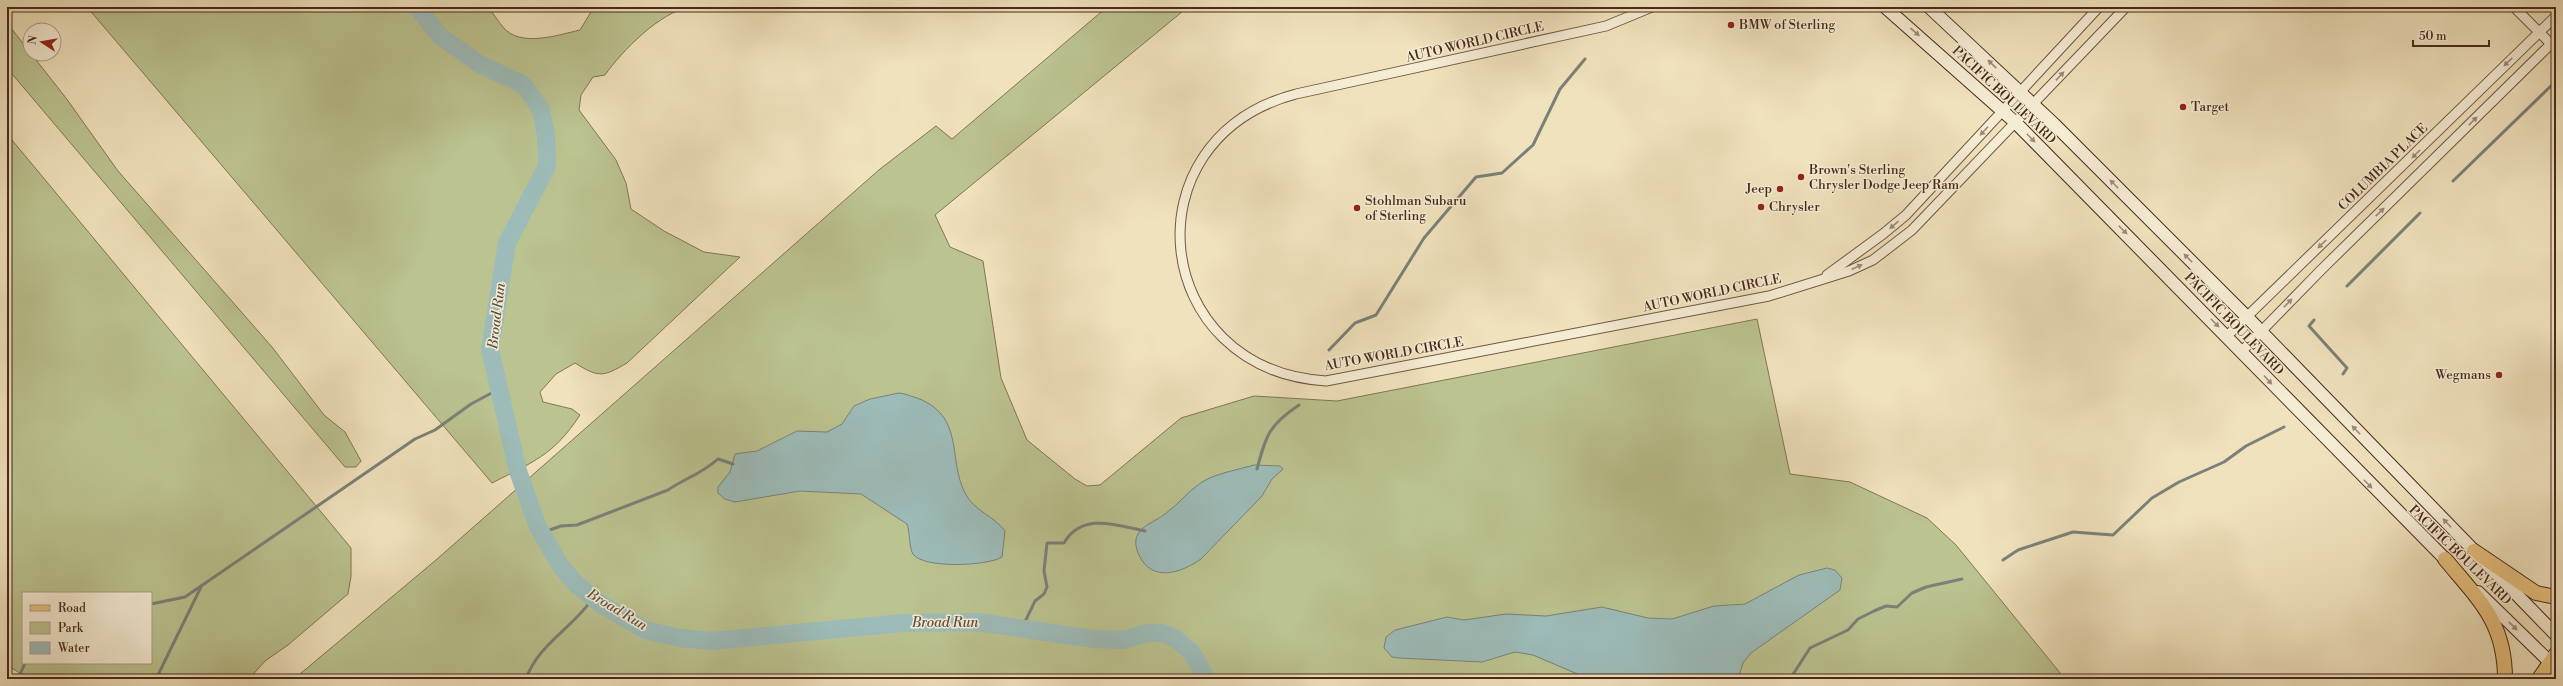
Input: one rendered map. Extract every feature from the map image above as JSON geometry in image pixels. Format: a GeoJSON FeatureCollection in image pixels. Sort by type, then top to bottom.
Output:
{"type":"FeatureCollection","features":[{"type":"Feature","properties":{"kind":"main road","name":"PACIFIC BOULEVARD"},"geometry":{"type":"LineString","coordinates":[[1885,7],[2016,123],[2242,351],[2286,400],[2445,559],[2554,661]]}},
{"type":"Feature","properties":{"kind":"main road","name":"PACIFIC BOULEVARD"},"geometry":{"type":"LineString","coordinates":[[1929,7],[2020,91],[2247,317],[2556,635]]}},
{"type":"Feature","properties":{"kind":"main road"},"geometry":{"type":"LineString","coordinates":[[2474,551],[2536,593],[2556,597]]}},
{"type":"Feature","properties":{"kind":"main road"},"geometry":{"type":"LineString","coordinates":[[2445,559],[2494,620],[2501,640],[2505,679]]}},
{"type":"Feature","properties":{"kind":"main road"},"geometry":{"type":"LineString","coordinates":[[2539,679],[2554,661]]}},
{"type":"Feature","properties":{"kind":"street","name":"AUTO WORLD CIRCLE"},"geometry":{"type":"LineString","coordinates":[[1652,7],[1606,26],[1296,94],[1274,101],[1247,113],[1220,135],[1209,149],[1185,196],[1180,232],[1184,263],[1188,281],[1202,311],[1220,335],[1257,363],[1286,375],[1326,381],[1746,300],[1820,280],[1855,268],[1890,248],[1921,222],[2126,7]]}},
{"type":"Feature","properties":{"kind":"street","name":"AUTO WORLD CIRCLE"},"geometry":{"type":"LineString","coordinates":[[1820,280],[1883,234],[1906,215],[2099,7]]}},
{"type":"Feature","properties":{"kind":"street"},"geometry":{"type":"LineString","coordinates":[[2242,351],[2260,331],[2553,42],[2538,33],[2514,7]]}},
{"type":"Feature","properties":{"kind":"street","name":"COLUMBIA PLACE"},"geometry":{"type":"LineString","coordinates":[[2227,336],[2556,16]]}},
{"type":"Feature","properties":{"kind":"green space"},"geometry":{"type":"Polygon","coordinates":[[[87,7],[489,7],[501,25],[510,33],[519,37],[540,38],[580,30],[594,7],[690,7],[678,10],[654,24],[631,44],[605,75],[593,77],[581,95],[579,110],[616,160],[626,183],[631,209],[664,231],[704,252],[740,257],[627,363],[612,371],[601,374],[590,371],[575,363],[556,374],[540,392],[543,402],[572,409],[580,415],[561,440],[552,449],[531,463],[492,483],[87,7]]]}},
{"type":"Feature","properties":{"kind":"green space"},"geometry":{"type":"Polygon","coordinates":[[[1107,7],[1188,7],[935,215],[950,247],[983,261],[1001,378],[1027,440],[1075,479],[1087,486],[1100,485],[1181,418],[1254,396],[1337,401],[1757,319],[1790,474],[1850,482],[1927,518],[1956,545],[2065,679],[294,679],[436,560],[880,169],[936,126],[952,139],[1107,7]]]}},
{"type":"Feature","properties":{"kind":"green space"},"geometry":{"type":"Polygon","coordinates":[[[7,23],[22,42],[22,62],[38,62],[66,98],[118,171],[272,347],[324,415],[345,432],[361,461],[356,467],[345,467],[7,68],[7,23]]]}},
{"type":"Feature","properties":{"kind":"green space"},"geometry":{"type":"Polygon","coordinates":[[[7,134],[351,548],[351,576],[348,594],[288,645],[265,661],[249,679],[29,679],[7,665],[7,134]]]}},
{"type":"Feature","properties":{"kind":"water"},"geometry":{"type":"Polygon","coordinates":[[[899,393],[922,400],[935,408],[944,418],[950,429],[960,480],[965,493],[979,509],[1005,531],[1002,557],[995,560],[970,564],[942,564],[919,559],[913,554],[907,524],[861,494],[800,491],[735,502],[725,499],[718,493],[718,487],[730,472],[735,454],[757,451],[797,431],[827,432],[842,424],[854,406],[870,399],[899,393]]]}},
{"type":"Feature","properties":{"kind":"water"},"geometry":{"type":"Polygon","coordinates":[[[1254,465],[1280,466],[1283,469],[1272,479],[1262,496],[1201,559],[1185,568],[1167,573],[1151,569],[1145,564],[1139,555],[1136,544],[1137,536],[1143,528],[1170,510],[1202,482],[1221,474],[1254,465]]]}},
{"type":"Feature","properties":{"kind":"water"},"geometry":{"type":"Polygon","coordinates":[[[1827,568],[1835,570],[1842,578],[1840,590],[1751,653],[1743,663],[1738,679],[1589,679],[1533,655],[1515,652],[1482,662],[1392,657],[1384,648],[1386,637],[1395,630],[1447,617],[1464,620],[1506,614],[1546,616],[1602,607],[1648,618],[1672,619],[1714,606],[1745,604],[1799,575],[1827,568]]]}},
{"type":"Feature","properties":{"kind":"waterway","name":"Broad Run"},"geometry":{"type":"LineString","coordinates":[[417,7],[441,37],[481,65],[524,85],[541,110],[546,135],[547,166],[507,243],[490,349],[518,471],[538,527],[560,565],[575,583],[602,605],[645,630],[680,638],[712,641],[903,623],[977,622],[1093,639],[1123,640],[1148,633],[1162,633],[1176,639],[1192,653],[1207,679]]}},
{"type":"Feature","properties":{"kind":"waterway"},"geometry":{"type":"LineString","coordinates":[[1329,350],[1355,323],[1376,315],[1424,238],[1476,177],[1502,173],[1533,145],[1560,89],[1585,59]]}},
{"type":"Feature","properties":{"kind":"waterway"},"geometry":{"type":"LineString","coordinates":[[2453,181],[2555,82]]}},
{"type":"Feature","properties":{"kind":"waterway"},"geometry":{"type":"LineString","coordinates":[[2347,286],[2420,213]]}},
{"type":"Feature","properties":{"kind":"waterway"},"geometry":{"type":"LineString","coordinates":[[2314,320],[2309,326],[2347,368],[2343,374]]}},
{"type":"Feature","properties":{"kind":"waterway"},"geometry":{"type":"LineString","coordinates":[[152,604],[185,597],[415,439],[435,430],[471,404],[499,389]]}},
{"type":"Feature","properties":{"kind":"waterway"},"geometry":{"type":"LineString","coordinates":[[1257,469],[1263,447],[1270,432],[1281,419],[1299,405]]}},
{"type":"Feature","properties":{"kind":"waterway"},"geometry":{"type":"LineString","coordinates":[[2003,560],[2018,550],[2073,532],[2113,535],[2152,498],[2179,482],[2224,462],[2246,446],[2284,427]]}},
{"type":"Feature","properties":{"kind":"waterway"},"geometry":{"type":"LineString","coordinates":[[541,533],[561,526],[577,525],[668,490],[680,482],[699,473],[718,459],[733,464]]}},
{"type":"Feature","properties":{"kind":"waterway"},"geometry":{"type":"LineString","coordinates":[[1021,630],[1035,601],[1044,594],[1047,587],[1044,571],[1047,543],[1064,543],[1071,533],[1080,527],[1090,524],[1111,524],[1145,531]]}},
{"type":"Feature","properties":{"kind":"waterway"},"geometry":{"type":"LineString","coordinates":[[1790,679],[1810,648],[1848,630],[1858,619],[1886,606],[1897,607],[1912,593],[1926,587],[1962,579]]}},
{"type":"Feature","properties":{"kind":"waterway"},"geometry":{"type":"LineString","coordinates":[[156,679],[201,587]]}},
{"type":"Feature","properties":{"kind":"waterway"},"geometry":{"type":"LineString","coordinates":[[526,679],[532,667],[547,646],[585,609],[593,598]]}},
{"type":"Feature","properties":{"kind":"waterway"},"geometry":{"type":"LineString","coordinates":[[18,679],[25,664]]}},
{"type":"Feature","properties":{"kind":"place","name":"BMW of Sterling"},"geometry":{"type":"Point","coordinates":[1731,25]}},
{"type":"Feature","properties":{"kind":"place","name":"Target"},"geometry":{"type":"Point","coordinates":[2183,107]}},
{"type":"Feature","properties":{"kind":"place","name":"Brown's Sterling Chrysler Dodge Jeep Ram"},"geometry":{"type":"Point","coordinates":[1801,177]}},
{"type":"Feature","properties":{"kind":"place","name":"Jeep"},"geometry":{"type":"Point","coordinates":[1780,189]}},
{"type":"Feature","properties":{"kind":"place","name":"Chrysler"},"geometry":{"type":"Point","coordinates":[1761,207]}},
{"type":"Feature","properties":{"kind":"place","name":"Stohlman Subaru of Sterling"},"geometry":{"type":"Point","coordinates":[1357,208]}},
{"type":"Feature","properties":{"kind":"place","name":"Wegmans"},"geometry":{"type":"Point","coordinates":[2499,375]}}]}
